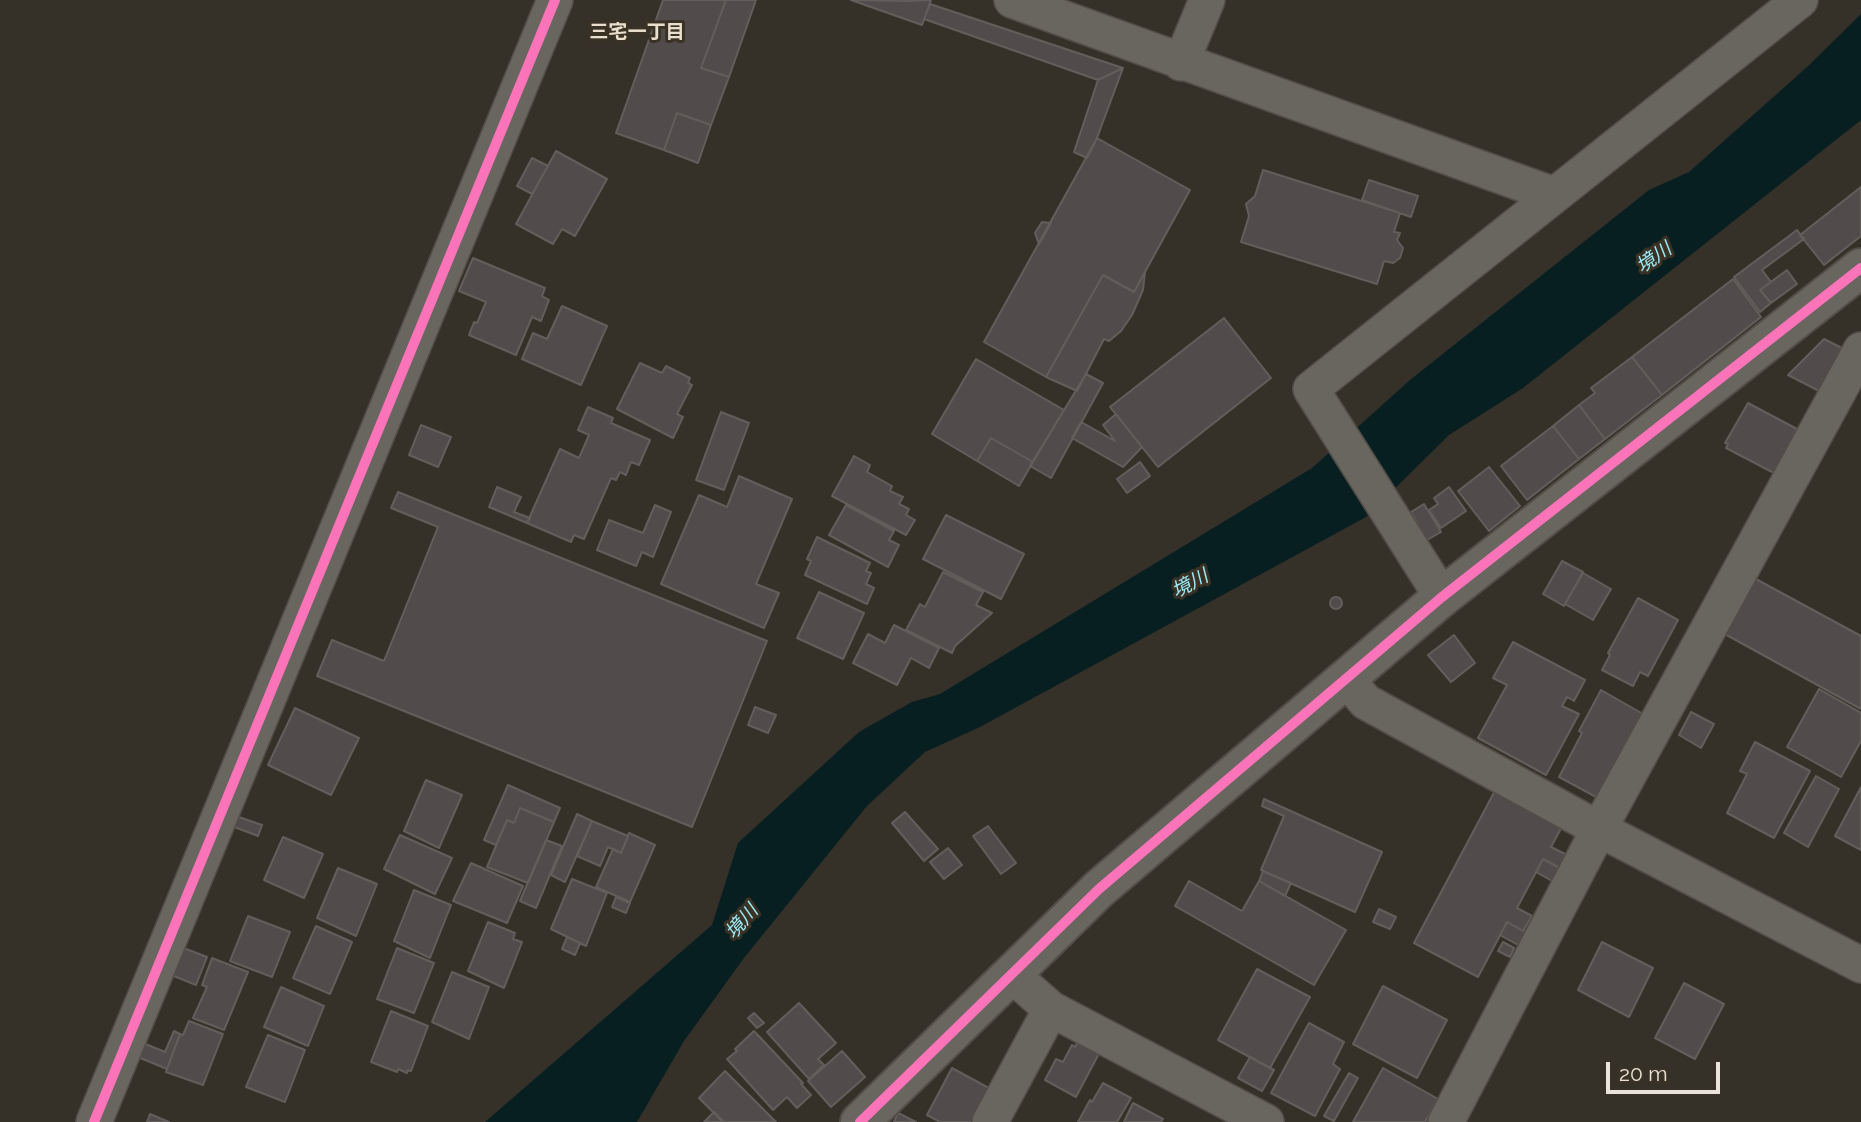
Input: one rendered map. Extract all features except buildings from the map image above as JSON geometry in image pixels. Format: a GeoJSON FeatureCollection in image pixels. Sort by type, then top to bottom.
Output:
{"type":"FeatureCollection","features":[{"type":"Feature","properties":{"kind":"street"},"geometry":{"type":"LineString","coordinates":[[94,1122],[555,0]]}},
{"type":"Feature","properties":{"kind":"street"},"geometry":{"type":"LineString","coordinates":[[1012,0],[1554,195]]}},
{"type":"Feature","properties":{"kind":"street"},"geometry":{"type":"LineString","coordinates":[[1181,63],[1207,0]]}},
{"type":"Feature","properties":{"kind":"street"},"geometry":{"type":"LineString","coordinates":[[1442,597],[1311,389],[1800,0]]}},
{"type":"Feature","properties":{"kind":"street"},"geometry":{"type":"LineString","coordinates":[[860,1122],[1099,889],[1442,597],[1861,268]]}},
{"type":"Feature","properties":{"kind":"street"},"geometry":{"type":"LineString","coordinates":[[1446,1122],[1599,829],[1861,350]]}},
{"type":"Feature","properties":{"kind":"street"},"geometry":{"type":"LineString","coordinates":[[1346,679],[1366,702],[1599,829],[1861,965]]}},
{"type":"Feature","properties":{"kind":"street"},"geometry":{"type":"LineString","coordinates":[[1011,974],[1051,1009],[1266,1122]]}},
{"type":"Feature","properties":{"kind":"street"},"geometry":{"type":"LineString","coordinates":[[990,1122],[1051,1009]]}},
{"type":"Feature","properties":{"kind":"water","name":"境川"},"geometry":{"type":"Polygon","coordinates":[[[1861,14],[1861,120],[1523,388],[1449,435],[1366,517],[980,727],[925,752],[867,806],[744,958],[684,1041],[637,1122],[485,1122],[712,925],[738,843],[859,732],[912,702],[940,694],[1312,468],[1410,380],[1649,190],[1689,172],[1806,68],[1861,14]]]}},
{"type":"Feature","properties":{"kind":"cycle path"},"geometry":{"type":"LineString","coordinates":[[94,1122],[555,0]]}},
{"type":"Feature","properties":{"kind":"cycle path"},"geometry":{"type":"LineString","coordinates":[[860,1122],[1099,889],[1442,597],[1861,268]]}},
{"type":"Feature","properties":{"kind":"district","name":"三宅一丁目"},"geometry":{"type":"Point","coordinates":[637,32]}}]}
